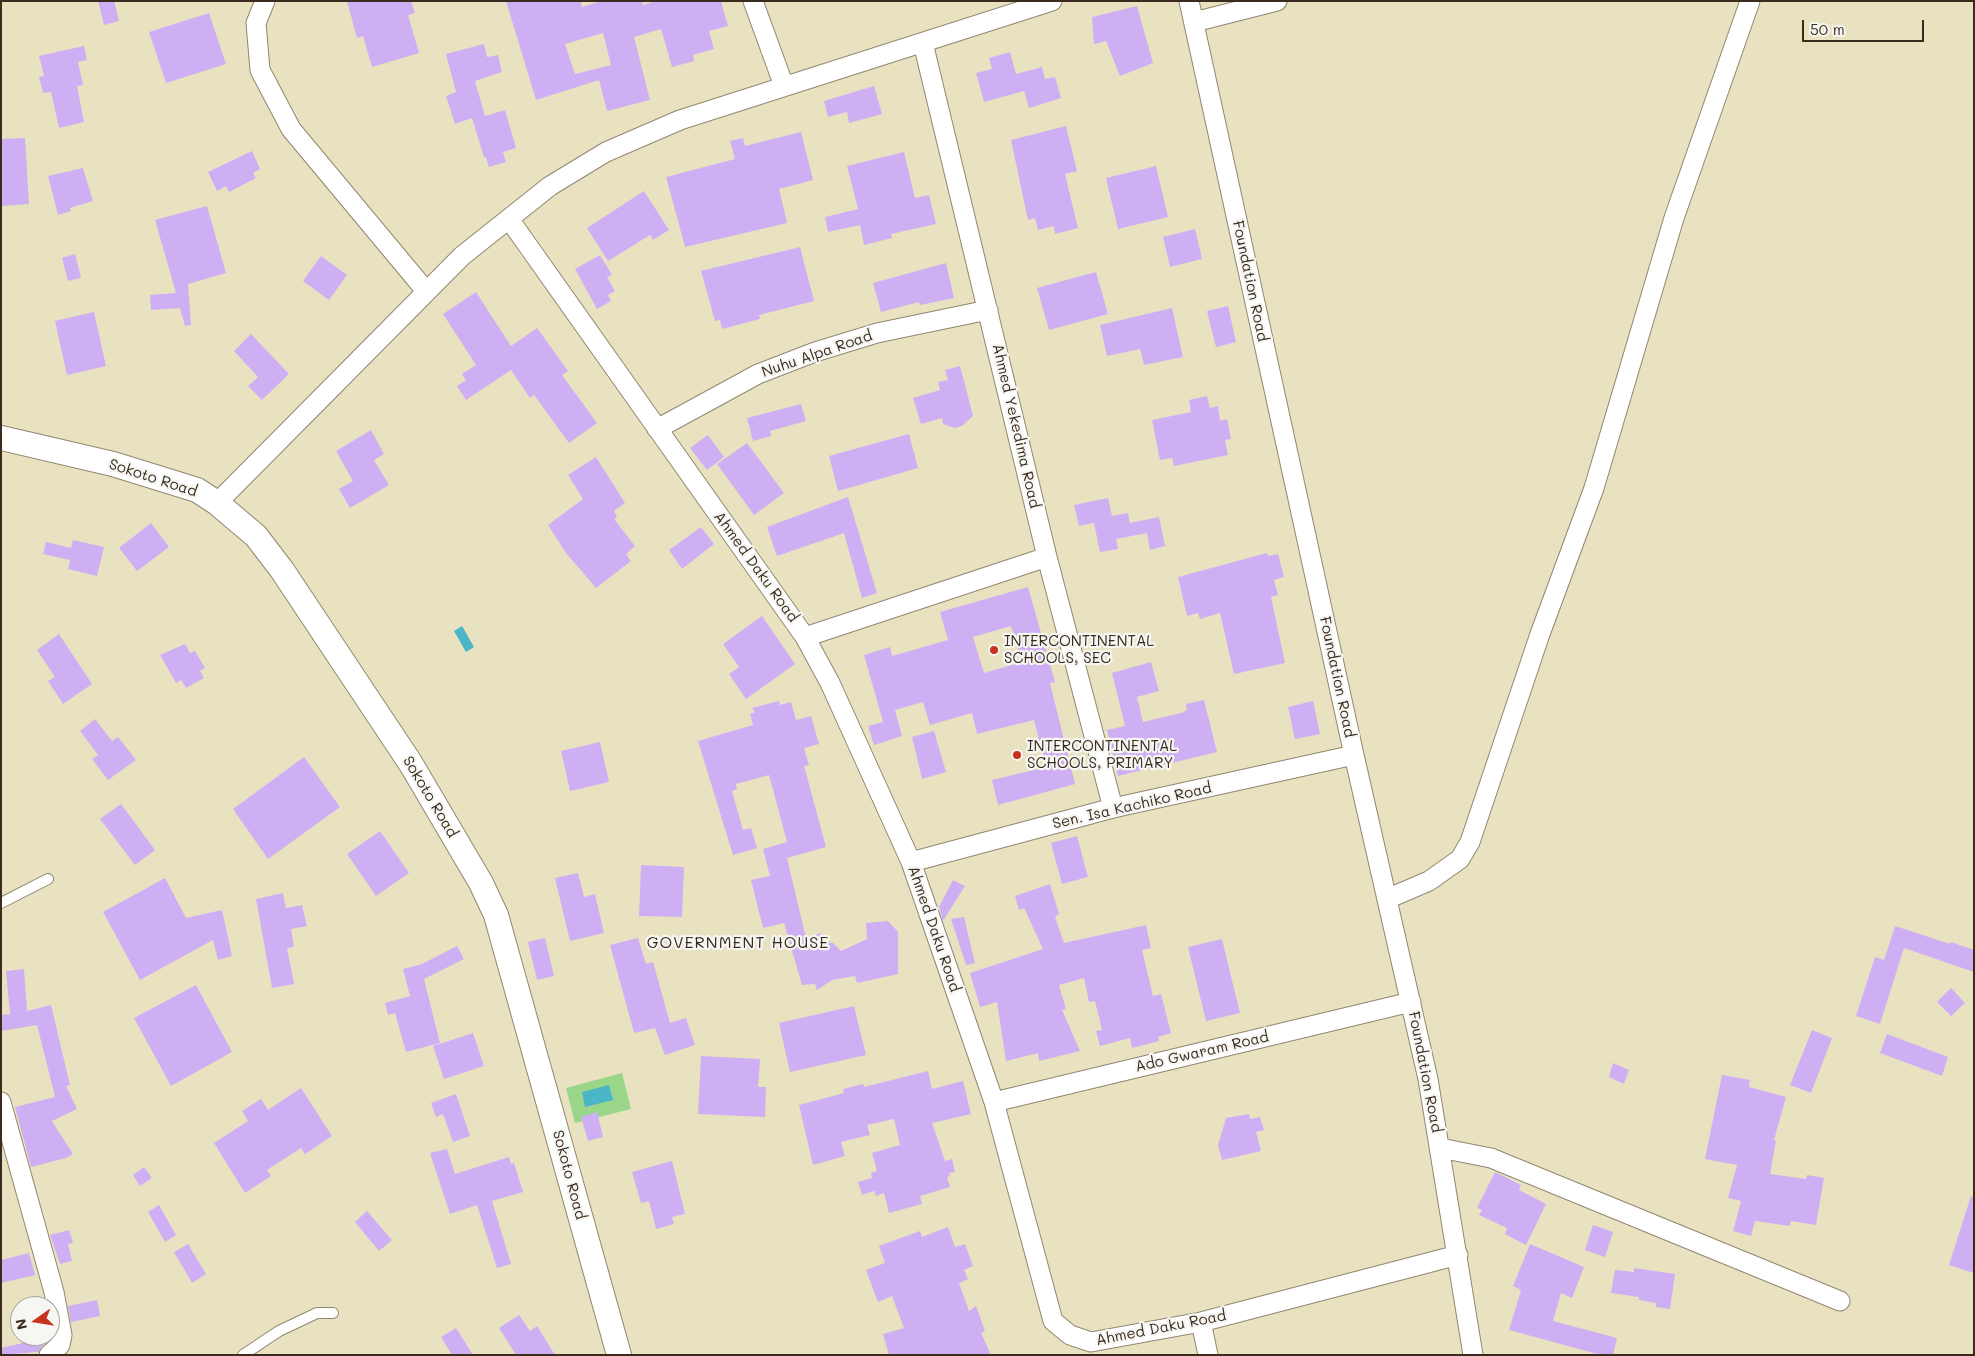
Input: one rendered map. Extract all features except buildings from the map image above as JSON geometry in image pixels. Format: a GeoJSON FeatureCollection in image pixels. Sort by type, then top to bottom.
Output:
{"type":"FeatureCollection","features":[{"type":"Feature","properties":{"kind":"street"},"geometry":{"type":"LineString","coordinates":[[265,1],[256,23],[260,70],[291,129],[426,291]]}},
{"type":"Feature","properties":{"kind":"street"},"geometry":{"type":"LineString","coordinates":[[753,1],[784,86]]}},
{"type":"Feature","properties":{"kind":"street"},"geometry":{"type":"LineString","coordinates":[[217,503],[462,256],[550,186],[606,152],[680,120],[1052,1]]}},
{"type":"Feature","properties":{"kind":"street","name":"Foundation Road"},"geometry":{"type":"LineString","coordinates":[[1189,1],[1354,755],[1411,1002],[1440,1148],[1473,1355]]}},
{"type":"Feature","properties":{"kind":"street"},"geometry":{"type":"LineString","coordinates":[[1194,22],[1277,1]]}},
{"type":"Feature","properties":{"kind":"street"},"geometry":{"type":"LineString","coordinates":[[1387,899],[1429,881],[1460,859],[1470,842],[1540,634],[1594,488],[1674,218],[1750,1]]}},
{"type":"Feature","properties":{"kind":"street","name":"Ahmed Yekedima Road"},"geometry":{"type":"LineString","coordinates":[[923,43],[1046,557],[1113,808]]}},
{"type":"Feature","properties":{"kind":"street","name":"Ahmed Daku Road"},"geometry":{"type":"LineString","coordinates":[[509,219],[806,637],[830,683],[911,862],[994,1102],[1053,1320],[1070,1335],[1091,1342],[1201,1322],[1458,1255]]}},
{"type":"Feature","properties":{"kind":"street","name":"Nuhu Alpa Road"},"geometry":{"type":"LineString","coordinates":[[657,429],[758,374],[815,352],[877,333],[988,310]]}},
{"type":"Feature","properties":{"kind":"street","name":"Sokoto Road"},"geometry":{"type":"LineString","coordinates":[[1,438],[113,464],[197,490],[217,503],[256,536],[282,570],[411,764],[481,883],[496,914],[619,1355]]}},
{"type":"Feature","properties":{"kind":"street"},"geometry":{"type":"LineString","coordinates":[[806,637],[1046,557]]}},
{"type":"Feature","properties":{"kind":"street","name":"Sen. Isa Kachiko Road"},"geometry":{"type":"LineString","coordinates":[[911,862],[1113,808],[1354,755]]}},
{"type":"Feature","properties":{"kind":"street","name":"Ado Gwaram Road"},"geometry":{"type":"LineString","coordinates":[[994,1102],[1411,1002]]}},
{"type":"Feature","properties":{"kind":"street"},"geometry":{"type":"LineString","coordinates":[[1,1102],[54,1292],[62,1335],[60,1345],[49,1355]]}},
{"type":"Feature","properties":{"kind":"street"},"geometry":{"type":"LineString","coordinates":[[1440,1148],[1491,1158],[1840,1302]]}},
{"type":"Feature","properties":{"kind":"street"},"geometry":{"type":"LineString","coordinates":[[1201,1322],[1208,1355]]}},
{"type":"Feature","properties":{"kind":"lane"},"geometry":{"type":"LineString","coordinates":[[1,903],[48,879]]}},
{"type":"Feature","properties":{"kind":"lane"},"geometry":{"type":"LineString","coordinates":[[243,1355],[279,1331],[317,1313],[333,1313]]}},
{"type":"Feature","properties":{"kind":"green space"},"geometry":{"type":"Polygon","coordinates":[[[622,1073],[631,1109],[575,1123],[566,1088],[622,1073]]]}},
{"type":"Feature","properties":{"kind":"water"},"geometry":{"type":"Polygon","coordinates":[[[462,626],[474,647],[466,652],[454,631],[462,626]]]}},
{"type":"Feature","properties":{"kind":"water"},"geometry":{"type":"Polygon","coordinates":[[[609,1085],[613,1100],[585,1107],[582,1092],[609,1085]]]}},
{"type":"Feature","properties":{"kind":"place","name":"INTERCONTINENTAL SCHOOLS, SEC"},"geometry":{"type":"Point","coordinates":[994,650]}},
{"type":"Feature","properties":{"kind":"place","name":"INTERCONTINENTAL SCHOOLS, PRIMARY"},"geometry":{"type":"Point","coordinates":[1017,755]}},
{"type":"Feature","properties":{"kind":"district","name":"GOVERNMENT HOUSE"},"geometry":{"type":"Point","coordinates":[738,943]}}]}
